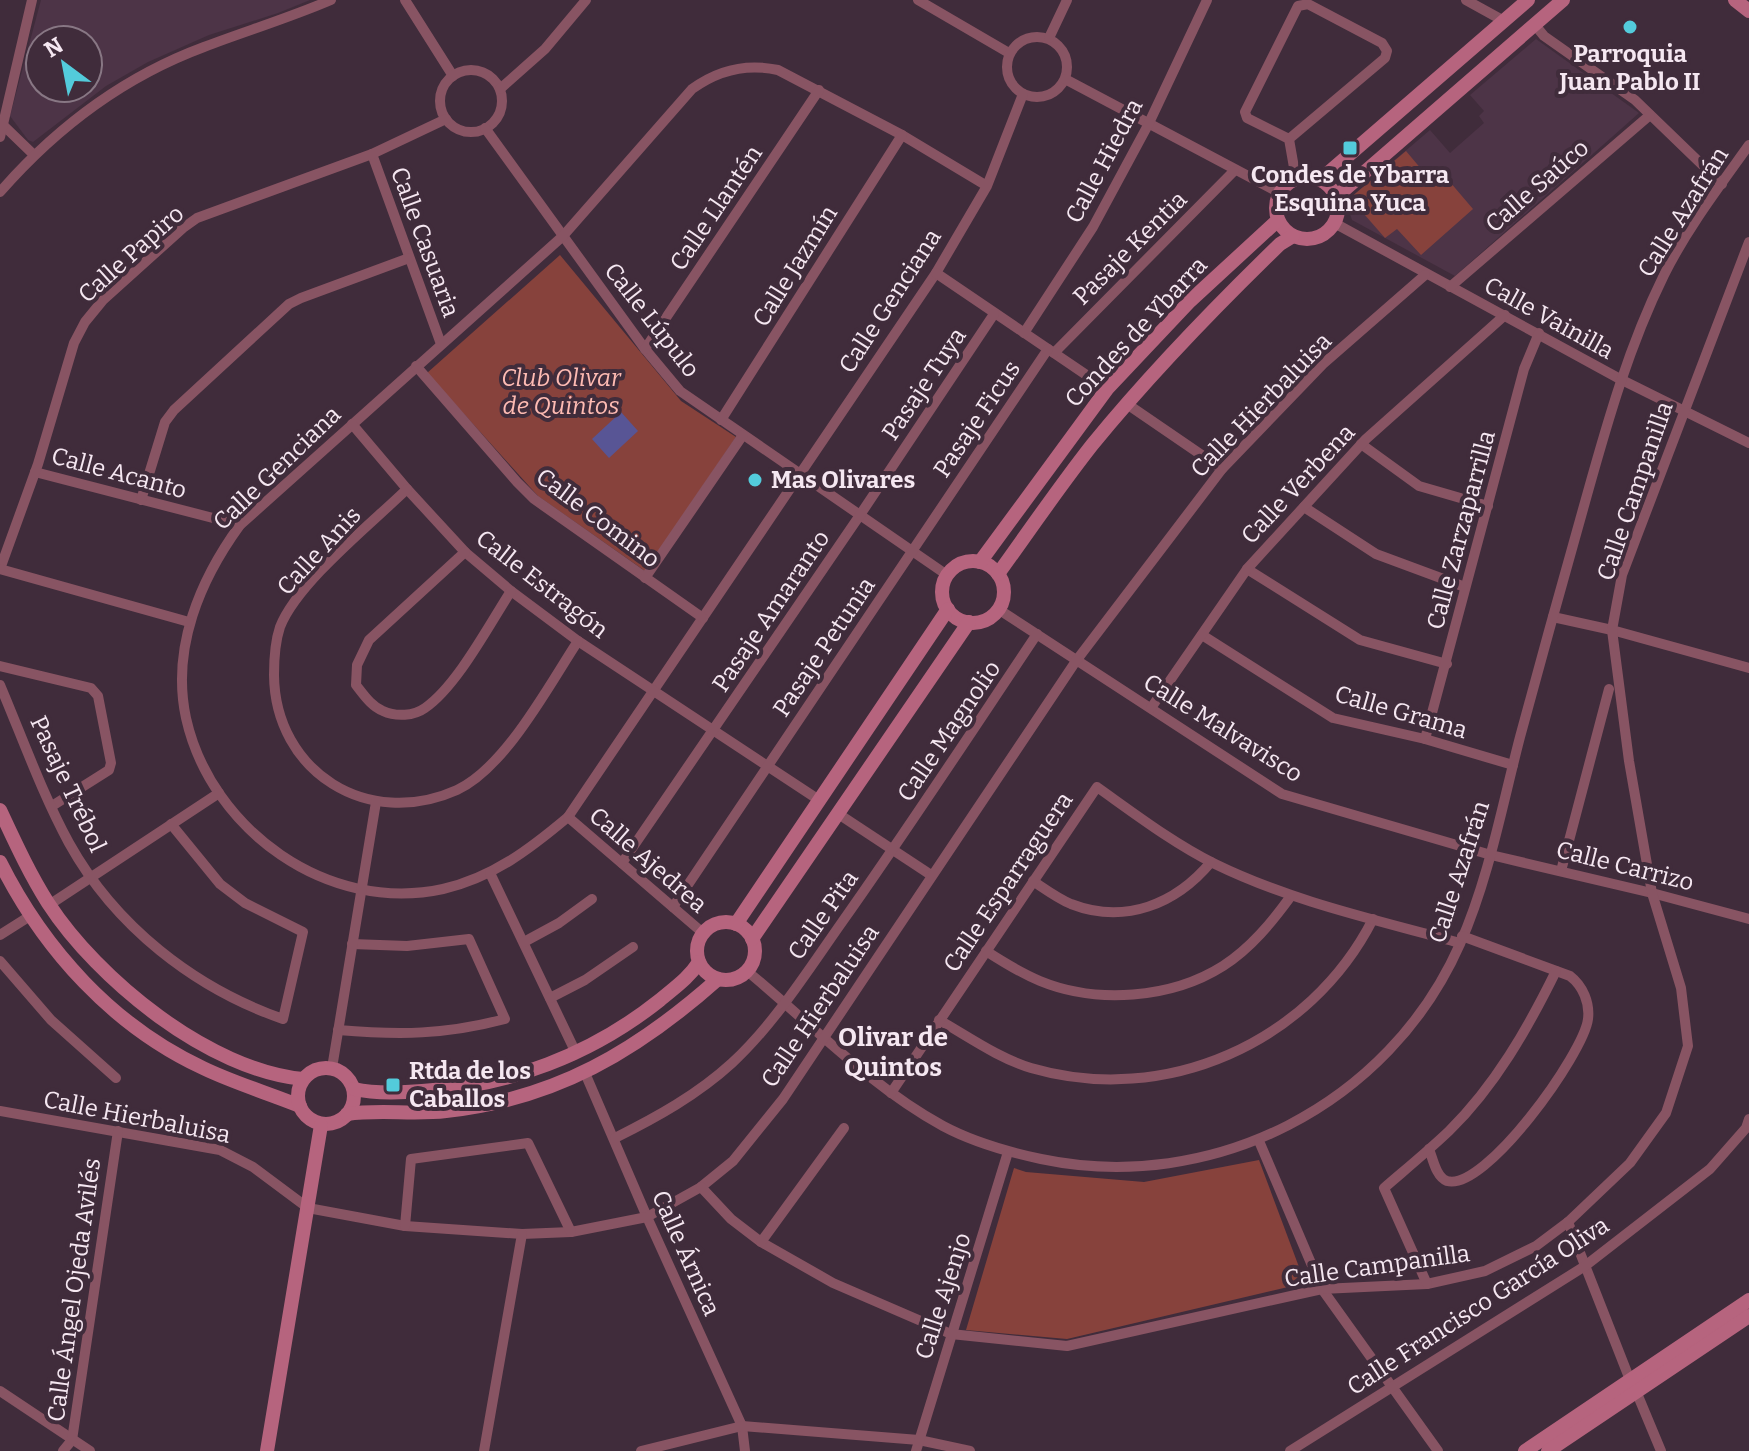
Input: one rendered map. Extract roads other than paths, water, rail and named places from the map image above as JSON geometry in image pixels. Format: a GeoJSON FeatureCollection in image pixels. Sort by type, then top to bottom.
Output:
{"type":"FeatureCollection","features":[{"type":"Feature","properties":{"kind":"main road"},"geometry":{"type":"LineString","coordinates":[[1320,180],[1528,0]]}},
{"type":"Feature","properties":{"kind":"main road"},"geometry":{"type":"LineString","coordinates":[[1336,197],[1563,0]]}},
{"type":"Feature","properties":{"kind":"main road"},"geometry":{"type":"LineString","coordinates":[[1735,0],[1749,11]]}},
{"type":"Feature","properties":{"kind":"main road"},"geometry":{"type":"LineString","coordinates":[[1296,179],[1320,180],[1336,197],[1337,217],[1319,237],[1302,239],[1293,236],[1278,220],[1276,211],[1280,193],[1296,179]]}},
{"type":"Feature","properties":{"kind":"main road","name":"Condes de Ybarra"},"geometry":{"type":"LineString","coordinates":[[980,562],[1107,389],[1190,301],[1278,220]]}},
{"type":"Feature","properties":{"kind":"main road","name":"Condes de Ybarra"},"geometry":{"type":"LineString","coordinates":[[998,574],[1058,489],[1127,404],[1207,315],[1280,244],[1293,236]]}},
{"type":"Feature","properties":{"kind":"main road"},"geometry":{"type":"LineString","coordinates":[[980,562],[998,574],[1004,591],[998,609],[987,619],[969,622],[953,616],[942,592],[947,575],[962,563],[980,562]]}},
{"type":"Feature","properties":{"kind":"main road"},"geometry":{"type":"LineString","coordinates":[[736,924],[948,609]]}},
{"type":"Feature","properties":{"kind":"main road"},"geometry":{"type":"LineString","coordinates":[[752,939],[969,622]]}},
{"type":"Feature","properties":{"kind":"main road"},"geometry":{"type":"LineString","coordinates":[[0,810],[25,864],[49,905],[91,958],[131,995],[171,1026],[205,1045],[285,1078],[303,1079]]}},
{"type":"Feature","properties":{"kind":"main road"},"geometry":{"type":"LineString","coordinates":[[0,862],[30,916],[74,973],[144,1035],[202,1068],[300,1106],[315,1123],[321,1125],[332,1125],[347,1114],[354,1102],[354,1089],[344,1075],[332,1068],[315,1071],[303,1079],[300,1106]]}},
{"type":"Feature","properties":{"kind":"main road"},"geometry":{"type":"LineString","coordinates":[[718,924],[736,924],[752,939],[754,955],[747,971],[734,979],[718,979],[703,969],[699,962],[698,942],[703,933],[718,924]]}},
{"type":"Feature","properties":{"kind":"main road"},"geometry":{"type":"LineString","coordinates":[[354,1089],[403,1093],[486,1083],[547,1066],[576,1053],[641,1015],[691,974],[699,962]]}},
{"type":"Feature","properties":{"kind":"main road"},"geometry":{"type":"LineString","coordinates":[[347,1114],[444,1112],[556,1086],[629,1049],[661,1027],[718,979]]}},
{"type":"Feature","properties":{"kind":"main road"},"geometry":{"type":"LineString","coordinates":[[267,1451],[321,1125]]}},
{"type":"Feature","properties":{"kind":"main road"},"geometry":{"type":"LineString","coordinates":[[1548,1451],[1749,1300]]}},
{"type":"Feature","properties":{"kind":"main road"},"geometry":{"type":"LineString","coordinates":[[1525,1451],[1749,1316]]}},
{"type":"Feature","properties":{"kind":"street"},"geometry":{"type":"LineString","coordinates":[[0,137],[32,0]]}},
{"type":"Feature","properties":{"kind":"street"},"geometry":{"type":"LineString","coordinates":[[0,192],[33,154],[86,110],[142,74],[203,47],[331,0]]}},
{"type":"Feature","properties":{"kind":"street"},"geometry":{"type":"LineString","coordinates":[[405,0],[453,76]]}},
{"type":"Feature","properties":{"kind":"street"},"geometry":{"type":"LineString","coordinates":[[500,89],[545,49],[586,0]]}},
{"type":"Feature","properties":{"kind":"street"},"geometry":{"type":"LineString","coordinates":[[918,0],[1009,53]]}},
{"type":"Feature","properties":{"kind":"street"},"geometry":{"type":"LineString","coordinates":[[1049,38],[1067,0]]}},
{"type":"Feature","properties":{"kind":"street","name":"Calle Hiedra"},"geometry":{"type":"LineString","coordinates":[[1024,333],[1093,227],[1148,125],[1207,0]]}},
{"type":"Feature","properties":{"kind":"street"},"geometry":{"type":"LineString","coordinates":[[1466,0],[1504,21]]}},
{"type":"Feature","properties":{"kind":"street"},"geometry":{"type":"LineString","coordinates":[[1308,4],[1382,43],[1387,51],[1385,58],[1289,139],[1247,118],[1245,112],[1298,6],[1308,4]]}},
{"type":"Feature","properties":{"kind":"street"},"geometry":{"type":"LineString","coordinates":[[1535,25],[1544,36],[1635,100],[1722,184]]}},
{"type":"Feature","properties":{"kind":"street"},"geometry":{"type":"LineString","coordinates":[[1031,37],[1049,38],[1063,51],[1067,60],[1065,79],[1051,94],[1042,97],[1023,94],[1009,80],[1006,62],[1009,53],[1015,45],[1031,37]]}},
{"type":"Feature","properties":{"kind":"street","name":"Calle Genciana"},"geometry":{"type":"LineString","coordinates":[[987,186],[902,135],[778,70],[760,66],[744,67],[708,78],[692,89],[563,236],[240,525],[221,551],[201,587],[189,622],[183,678],[186,717],[202,763],[238,820],[264,844],[294,864],[326,879],[360,889],[401,893],[442,889],[490,873],[525,853],[568,817],[936,273],[987,186],[1023,94]]}},
{"type":"Feature","properties":{"kind":"street"},"geometry":{"type":"LineString","coordinates":[[471,70],[480,71],[500,89],[502,98],[498,116],[485,128],[468,132],[446,119],[440,101],[446,83],[453,76],[471,70]]}},
{"type":"Feature","properties":{"kind":"street"},"geometry":{"type":"LineString","coordinates":[[1065,79],[1280,193]]}},
{"type":"Feature","properties":{"kind":"street","name":"Calle Llantén"},"geometry":{"type":"LineString","coordinates":[[645,349],[819,90]]}},
{"type":"Feature","properties":{"kind":"street","name":"Calle Saúco"},"geometry":{"type":"LineString","coordinates":[[1450,287],[1650,115]]}},
{"type":"Feature","properties":{"kind":"street","name":"Calle Papiro"},"geometry":{"type":"LineString","coordinates":[[0,569],[35,472],[74,343],[85,322],[103,300],[197,218],[372,154],[446,119]]}},
{"type":"Feature","properties":{"kind":"street"},"geometry":{"type":"LineString","coordinates":[[4,126],[33,154]]}},
{"type":"Feature","properties":{"kind":"street","name":"Calle Lúpulo"},"geometry":{"type":"LineString","coordinates":[[485,128],[645,349],[687,398],[947,575]]}},
{"type":"Feature","properties":{"kind":"street","name":"Calle Jazmín"},"geometry":{"type":"LineString","coordinates":[[721,420],[902,135]]}},
{"type":"Feature","properties":{"kind":"street"},"geometry":{"type":"LineString","coordinates":[[1289,139],[1296,179]]}},
{"type":"Feature","properties":{"kind":"street","name":"Calle Azafrán"},"geometry":{"type":"LineString","coordinates":[[747,971],[891,1093],[946,1127],[1008,1152],[1074,1166],[1123,1168],[1188,1162],[1259,1141],[1328,1103],[1378,1063],[1427,1005],[1461,940],[1491,855],[1553,617],[1620,379],[1666,271],[1685,236],[1749,145]]}},
{"type":"Feature","properties":{"kind":"street","name":"Calle Casuaria"},"geometry":{"type":"LineString","coordinates":[[372,154],[441,344]]}},
{"type":"Feature","properties":{"kind":"street","name":"Pasaje Kentia"},"geometry":{"type":"LineString","coordinates":[[1051,351],[1234,171]]}},
{"type":"Feature","properties":{"kind":"street","name":"Calle Vainilla"},"geometry":{"type":"LineString","coordinates":[[1332,226],[1338,225],[1683,413],[1749,443]]}},
{"type":"Feature","properties":{"kind":"street","name":"Calle Campanilla"},"geometry":{"type":"LineString","coordinates":[[701,1187],[731,1219],[761,1242],[833,1283],[951,1334],[1067,1346],[1322,1289],[1427,1284],[1485,1271],[1536,1246],[1568,1222],[1630,1163],[1666,1113],[1688,1046],[1681,988],[1652,893],[1629,761],[1612,630],[1622,575],[1749,242]]}},
{"type":"Feature","properties":{"kind":"street"},"geometry":{"type":"LineString","coordinates":[[141,500],[165,422],[174,410],[289,304],[409,258]]}},
{"type":"Feature","properties":{"kind":"street"},"geometry":{"type":"LineString","coordinates":[[936,273],[1107,389]]}},
{"type":"Feature","properties":{"kind":"street","name":"Calle Hierbaluisa"},"geometry":{"type":"LineString","coordinates":[[0,1111],[220,1150],[253,1167],[308,1208],[405,1226],[522,1234],[571,1232],[647,1217],[701,1187],[733,1161],[759,1131],[1076,661],[1222,469],[1323,364],[1425,275]]}},
{"type":"Feature","properties":{"kind":"street","name":"Pasaje Tuya"},"geometry":{"type":"LineString","coordinates":[[860,515],[994,314]]}},
{"type":"Feature","properties":{"kind":"street","name":"Calle Verbena"},"geometry":{"type":"LineString","coordinates":[[1151,708],[1247,569],[1361,444],[1505,315]]}},
{"type":"Feature","properties":{"kind":"street","name":"Calle Zarzaparrilla"},"geometry":{"type":"LineString","coordinates":[[1425,739],[1524,369],[1539,333]]}},
{"type":"Feature","properties":{"kind":"street","name":"Pasaje Ficus"},"geometry":{"type":"LineString","coordinates":[[913,551],[1051,351]]}},
{"type":"Feature","properties":{"kind":"street","name":"Calle Comino"},"geometry":{"type":"LineString","coordinates":[[416,366],[534,499],[703,618]]}},
{"type":"Feature","properties":{"kind":"street"},"geometry":{"type":"LineString","coordinates":[[1127,404],[1222,469]]}},
{"type":"Feature","properties":{"kind":"street","name":"Calle Estragón"},"geometry":{"type":"LineString","coordinates":[[352,424],[465,552],[511,591],[578,641],[819,800]]}},
{"type":"Feature","properties":{"kind":"street"},"geometry":{"type":"LineString","coordinates":[[645,578],[743,435]]}},
{"type":"Feature","properties":{"kind":"street"},"geometry":{"type":"LineString","coordinates":[[1361,444],[1419,486],[1488,506]]}},
{"type":"Feature","properties":{"kind":"street","name":"Calle Acanto"},"geometry":{"type":"LineString","coordinates":[[35,472],[240,525]]}},
{"type":"Feature","properties":{"kind":"street","name":"Calle Anis"},"geometry":{"type":"LineString","coordinates":[[407,489],[310,582],[292,603],[280,628],[274,656],[274,692],[280,719],[293,747],[333,786],[376,802],[423,801],[459,789],[485,771],[506,748],[578,641]]}},
{"type":"Feature","properties":{"kind":"street"},"geometry":{"type":"LineString","coordinates":[[1304,507],[1376,554],[1465,587]]}},
{"type":"Feature","properties":{"kind":"street","name":"Pasaje Amaranto"},"geometry":{"type":"LineString","coordinates":[[622,863],[860,515]]}},
{"type":"Feature","properties":{"kind":"street","name":"Pasaje Petunia"},"geometry":{"type":"LineString","coordinates":[[673,907],[913,551]]}},
{"type":"Feature","properties":{"kind":"street"},"geometry":{"type":"LineString","coordinates":[[465,552],[369,640],[357,665],[356,685],[371,704],[384,712],[406,715],[423,709],[440,695],[457,674],[511,591]]}},
{"type":"Feature","properties":{"kind":"street"},"geometry":{"type":"LineString","coordinates":[[0,569],[189,622]]}},
{"type":"Feature","properties":{"kind":"street"},"geometry":{"type":"LineString","coordinates":[[1247,569],[1360,640],[1447,664]]}},
{"type":"Feature","properties":{"kind":"street","name":"Calle Malvavisco"},"geometry":{"type":"LineString","coordinates":[[998,609],[1282,794],[1491,855]]}},
{"type":"Feature","properties":{"kind":"street"},"geometry":{"type":"LineString","coordinates":[[1553,617],[1749,668]]}},
{"type":"Feature","properties":{"kind":"street","name":"Calle Magnolio"},"geometry":{"type":"LineString","coordinates":[[893,850],[1037,634]]}},
{"type":"Feature","properties":{"kind":"street","name":"Calle Grama"},"geometry":{"type":"LineString","coordinates":[[1202,635],[1333,718],[1425,739],[1513,765]]}},
{"type":"Feature","properties":{"kind":"street"},"geometry":{"type":"LineString","coordinates":[[0,666],[91,688],[98,696],[111,763],[109,770],[52,806]]}},
{"type":"Feature","properties":{"kind":"street","name":"Pasaje Trébol"},"geometry":{"type":"LineString","coordinates":[[0,685],[52,806],[90,876],[135,928],[164,954],[227,995],[283,1019],[303,932],[245,903],[220,884],[171,824]]}},
{"type":"Feature","properties":{"kind":"street"},"geometry":{"type":"LineString","coordinates":[[1561,871],[1609,689]]}},
{"type":"Feature","properties":{"kind":"street","name":"Calle Esparraguera"},"geometry":{"type":"LineString","coordinates":[[891,1093],[1097,787],[1211,862],[1291,896],[1461,940],[1556,971]]}},
{"type":"Feature","properties":{"kind":"street"},"geometry":{"type":"LineString","coordinates":[[49,905],[219,793]]}},
{"type":"Feature","properties":{"kind":"street"},"geometry":{"type":"LineString","coordinates":[[332,1068],[376,802]]}},
{"type":"Feature","properties":{"kind":"street"},"geometry":{"type":"LineString","coordinates":[[837,813],[931,875]]}},
{"type":"Feature","properties":{"kind":"street","name":"Calle Ajedrea"},"geometry":{"type":"LineString","coordinates":[[568,817],[703,933]]}},
{"type":"Feature","properties":{"kind":"street","name":"Calle Pita"},"geometry":{"type":"LineString","coordinates":[[615,1138],[657,1117],[696,1092],[733,1062],[785,1002],[893,850]]}},
{"type":"Feature","properties":{"kind":"street","name":"Calle Carrizo"},"geometry":{"type":"LineString","coordinates":[[1491,855],[1749,919]]}},
{"type":"Feature","properties":{"kind":"street"},"geometry":{"type":"LineString","coordinates":[[1033,881],[1074,905],[1097,910],[1138,910],[1185,890],[1211,862]]}},
{"type":"Feature","properties":{"kind":"street"},"geometry":{"type":"LineString","coordinates":[[490,873],[576,1053]]}},
{"type":"Feature","properties":{"kind":"street"},"geometry":{"type":"LineString","coordinates":[[986,951],[1041,982],[1084,994],[1156,992],[1196,979],[1222,966],[1252,943],[1291,896]]}},
{"type":"Feature","properties":{"kind":"street"},"geometry":{"type":"LineString","coordinates":[[524,942],[559,923],[592,899]]}},
{"type":"Feature","properties":{"kind":"street"},"geometry":{"type":"LineString","coordinates":[[0,935],[30,916]]}},
{"type":"Feature","properties":{"kind":"street"},"geometry":{"type":"LineString","coordinates":[[939,1020],[998,1055],[1043,1071],[1092,1079],[1156,1078],[1228,1056],[1287,1022],[1340,972],[1373,919]]}},
{"type":"Feature","properties":{"kind":"street"},"geometry":{"type":"LineString","coordinates":[[338,1030],[399,1035],[465,1030],[505,1019],[469,939],[407,946],[352,944]]}},
{"type":"Feature","properties":{"kind":"street"},"geometry":{"type":"LineString","coordinates":[[550,998],[585,980],[633,947]]}},
{"type":"Feature","properties":{"kind":"street","name":"Calle Hierbaluisa"},"geometry":{"type":"LineString","coordinates":[[0,961],[51,1020],[116,1078]]}},
{"type":"Feature","properties":{"kind":"street"},"geometry":{"type":"LineString","coordinates":[[1427,1284],[1384,1188],[1429,1149],[1473,1104],[1526,1029],[1556,971],[1580,983],[1589,1017],[1584,1037],[1536,1111],[1494,1158],[1464,1178],[1451,1181],[1444,1180],[1439,1174],[1429,1149]]}},
{"type":"Feature","properties":{"kind":"street","name":"Calle Árnica"},"geometry":{"type":"LineString","coordinates":[[585,1073],[742,1426],[745,1451]]}},
{"type":"Feature","properties":{"kind":"street","name":"Calle Francisco García Oliva"},"geometry":{"type":"LineString","coordinates":[[1290,1451],[1585,1266],[1710,1169],[1748,1126]]}},
{"type":"Feature","properties":{"kind":"street"},"geometry":{"type":"LineString","coordinates":[[761,1242],[844,1128]]}},
{"type":"Feature","properties":{"kind":"street","name":"Calle Ángel Ojeda Avilés"},"geometry":{"type":"LineString","coordinates":[[63,1451],[72,1440],[118,1131]]}},
{"type":"Feature","properties":{"kind":"street"},"geometry":{"type":"LineString","coordinates":[[1259,1141],[1322,1289],[1438,1451]]}},
{"type":"Feature","properties":{"kind":"street"},"geometry":{"type":"LineString","coordinates":[[405,1226],[411,1159],[528,1143],[571,1232]]}},
{"type":"Feature","properties":{"kind":"street","name":"Calle Ajenjo"},"geometry":{"type":"LineString","coordinates":[[917,1445],[1008,1152]]}},
{"type":"Feature","properties":{"kind":"street"},"geometry":{"type":"LineString","coordinates":[[1568,1222],[1661,1451]]}},
{"type":"Feature","properties":{"kind":"street"},"geometry":{"type":"LineString","coordinates":[[484,1451],[522,1234]]}},
{"type":"Feature","properties":{"kind":"street"},"geometry":{"type":"LineString","coordinates":[[0,1391],[90,1451]]}},
{"type":"Feature","properties":{"kind":"street"},"geometry":{"type":"LineString","coordinates":[[641,1451],[742,1426],[970,1451]]}},
{"type":"Feature","properties":{"kind":"place","name":"Parroquia Juan Pablo II"},"geometry":{"type":"Point","coordinates":[1630,27]}},
{"type":"Feature","properties":{"kind":"place","name":"Condes de Ybarra Esquina Yuca"},"geometry":{"type":"Point","coordinates":[1350,148]}},
{"type":"Feature","properties":{"kind":"place","name":"Mas Olivares"},"geometry":{"type":"Point","coordinates":[755,480]}},
{"type":"Feature","properties":{"kind":"place","name":"Rtda de los Caballos"},"geometry":{"type":"Point","coordinates":[393,1085]}},
{"type":"Feature","properties":{"kind":"district","name":"Olivar de Quintos"},"geometry":{"type":"Point","coordinates":[893,1052]}},
{"type":"Feature","properties":{"kind":"park label","name":"Club Olivar de Quintos"},"geometry":{"type":"Point","coordinates":[561,392]}}]}
